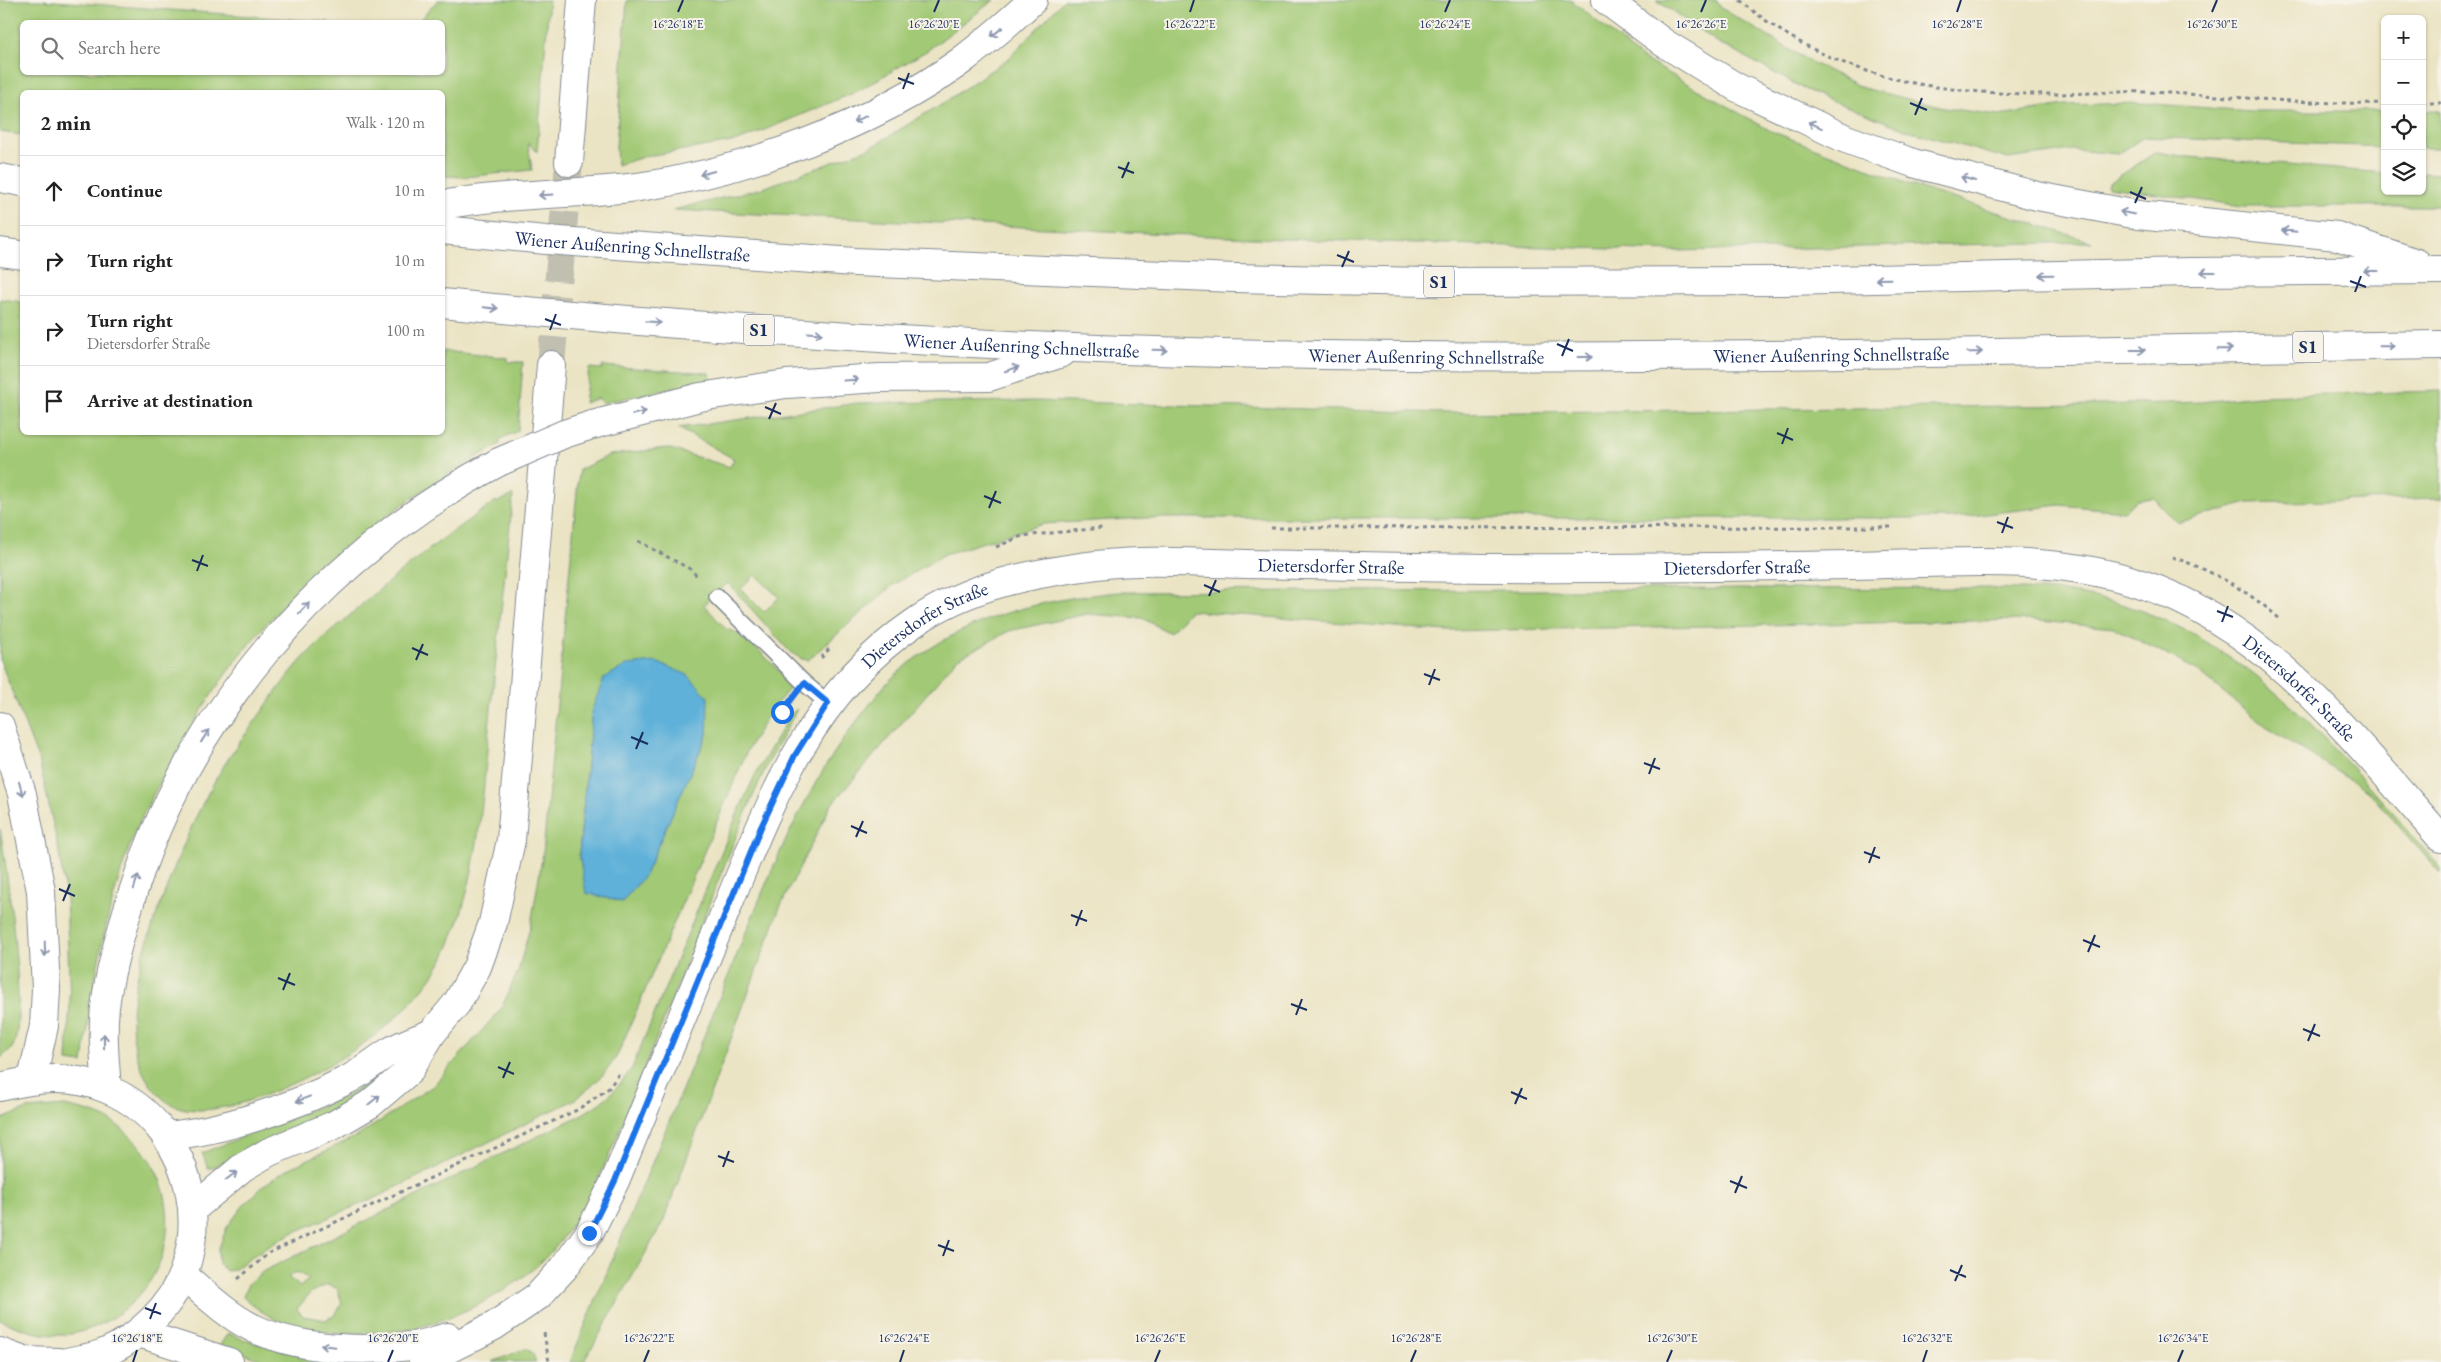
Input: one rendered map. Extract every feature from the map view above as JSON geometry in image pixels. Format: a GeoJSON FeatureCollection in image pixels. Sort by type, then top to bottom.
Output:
{"type":"FeatureCollection","features":[{"type":"Feature","properties":{"kind":"main road"},"geometry":{"type":"LineString","coordinates":[[569,162],[582,0]]}},
{"type":"Feature","properties":{"kind":"main road"},"geometry":{"type":"LineString","coordinates":[[445,204],[476,199],[574,194],[640,186],[702,175],[800,144],[856,122],[959,62],[1033,0]]}},
{"type":"Feature","properties":{"kind":"main road"},"geometry":{"type":"LineString","coordinates":[[1606,0],[1664,43],[1736,87],[1846,140],[1913,163],[2037,196],[2138,215],[2337,236],[2439,270]]}},
{"type":"Feature","properties":{"kind":"main road"},"geometry":{"type":"LineString","coordinates":[[0,178],[20,182]]}},
{"type":"Feature","properties":{"kind":"main road","name":"Wiener Außenring Schnellstraße"},"geometry":{"type":"LineString","coordinates":[[445,230],[546,240],[855,262],[1234,278],[1426,282],[1785,281],[2180,272],[2439,270]]}},
{"type":"Feature","properties":{"kind":"main road"},"geometry":{"type":"LineString","coordinates":[[0,252],[20,255]]}},
{"type":"Feature","properties":{"kind":"main road","name":"Wiener Außenring Schnellstraße"},"geometry":{"type":"LineString","coordinates":[[445,303],[686,325],[1076,348],[1584,357],[2441,345]]}},
{"type":"Feature","properties":{"kind":"main road"},"geometry":{"type":"LineString","coordinates":[[107,1089],[104,1044],[105,1008],[113,960],[139,871],[156,829],[181,776],[237,687],[267,648],[349,564],[446,494],[499,462],[564,434],[592,425],[700,397],[786,384],[880,378],[990,377],[1076,348]]}},
{"type":"Feature","properties":{"kind":"main road"},"geometry":{"type":"LineString","coordinates":[[194,1208],[243,1167],[269,1152],[334,1125],[370,1104],[408,1071],[432,1033],[457,1004],[477,967],[493,923],[511,840],[551,365]]}},
{"type":"Feature","properties":{"kind":"main road","name":"Dietersdorfer Straße"},"geometry":{"type":"LineString","coordinates":[[494,1326],[538,1296],[564,1268],[589,1233],[615,1181],[761,827],[795,755],[828,703],[865,662],[916,621],[971,592],[1028,575],[1105,564],[1209,563],[1501,568],[1982,562],[2064,566],[2137,582],[2191,604],[2257,644],[2304,686],[2441,838]]}},
{"type":"Feature","properties":{"kind":"main road"},"geometry":{"type":"LineString","coordinates":[[0,726],[22,794],[42,899],[46,989],[44,1026],[32,1079]]}},
{"type":"Feature","properties":{"kind":"main road"},"geometry":{"type":"LineString","coordinates":[[166,1136],[189,1134],[267,1113],[346,1081],[391,1050],[432,1033]]}},
{"type":"Feature","properties":{"kind":"main road"},"geometry":{"type":"LineString","coordinates":[[0,1087],[32,1079],[70,1079],[107,1089],[140,1108],[166,1136],[184,1169],[194,1208],[193,1242],[183,1275],[165,1307],[139,1333],[104,1353],[67,1362]]}},
{"type":"Feature","properties":{"kind":"main road"},"geometry":{"type":"LineString","coordinates":[[183,1275],[222,1309],[254,1328],[300,1343],[351,1348],[412,1346],[494,1326]]}},
{"type":"Feature","properties":{"kind":"main road"},"geometry":{"type":"LineString","coordinates":[[423,1362],[494,1326]]}},
{"type":"Feature","properties":{"kind":"main road"},"geometry":{"type":"LineString","coordinates":[[139,1333],[229,1362]]}},
{"type":"Feature","properties":{"kind":"main road"},"geometry":{"type":"LineString","coordinates":[[0,1352],[24,1360],[58,1362]]}},
{"type":"Feature","properties":{"kind":"lane"},"geometry":{"type":"LineString","coordinates":[[717,597],[804,683],[828,703]]}},
{"type":"Feature","properties":{"kind":"path"},"geometry":{"type":"LineString","coordinates":[[1740,0],[1775,27],[1845,64],[1873,74],[1928,87],[1975,92],[2050,94],[2145,92],[2333,104],[2381,104]]}},
{"type":"Feature","properties":{"kind":"path"},"geometry":{"type":"LineString","coordinates":[[2426,103],[2441,103]]}},
{"type":"Feature","properties":{"kind":"path"},"geometry":{"type":"LineString","coordinates":[[1268,528],[1897,527]]}},
{"type":"Feature","properties":{"kind":"path"},"geometry":{"type":"LineString","coordinates":[[988,550],[1022,536],[1108,528]]}},
{"type":"Feature","properties":{"kind":"path"},"geometry":{"type":"LineString","coordinates":[[638,541],[690,569],[717,597]]}},
{"type":"Feature","properties":{"kind":"path"},"geometry":{"type":"LineString","coordinates":[[2162,554],[2189,563],[2256,598],[2285,624]]}},
{"type":"Feature","properties":{"kind":"path"},"geometry":{"type":"LineString","coordinates":[[804,683],[824,654],[837,642]]}},
{"type":"Feature","properties":{"kind":"path"},"geometry":{"type":"LineString","coordinates":[[222,1309],[234,1284],[244,1273],[269,1253],[577,1110],[609,1088],[621,1072]]}},
{"type":"Feature","properties":{"kind":"green space"},"geometry":{"type":"Polygon","coordinates":[[[0,0],[40,0],[303,20],[20,20],[20,75],[445,75],[445,20],[420,20],[438,0],[549,0],[537,152],[528,143],[532,170],[465,177],[445,176],[445,90],[20,90],[20,135],[0,132],[0,0]]]}},
{"type":"Feature","properties":{"kind":"green space"},"geometry":{"type":"Polygon","coordinates":[[[627,0],[994,0],[928,50],[856,92],[738,141],[647,156],[617,165],[616,147],[627,0]]]}},
{"type":"Feature","properties":{"kind":"green space"},"geometry":{"type":"Polygon","coordinates":[[[1064,0],[1571,0],[1640,57],[1771,131],[1911,185],[2092,242],[1676,251],[1250,238],[673,210],[763,188],[870,148],[946,101],[1009,58],[1064,0]]]}},
{"type":"Feature","properties":{"kind":"green space"},"geometry":{"type":"Polygon","coordinates":[[[1656,0],[1716,0],[1721,8],[1807,60],[1863,88],[1944,108],[1999,115],[2065,105],[2141,103],[2251,111],[2381,111],[2381,147],[2144,137],[2118,154],[2072,150],[2008,159],[1906,130],[1806,90],[1717,42],[1656,0]]]}},
{"type":"Feature","properties":{"kind":"green space"},"geometry":{"type":"Polygon","coordinates":[[[2426,111],[2441,111],[2441,148],[2426,148],[2426,111]]]}},
{"type":"Feature","properties":{"kind":"green space"},"geometry":{"type":"Polygon","coordinates":[[[2156,152],[2189,157],[2381,173],[2381,195],[2426,195],[2426,173],[2441,174],[2441,206],[2241,206],[2108,187],[2109,183],[2156,152]]]}},
{"type":"Feature","properties":{"kind":"green space"},"geometry":{"type":"Polygon","coordinates":[[[0,299],[20,302],[20,435],[445,435],[445,351],[508,358],[508,362],[523,362],[518,431],[500,439],[500,444],[461,466],[387,516],[318,572],[256,636],[228,671],[207,702],[174,757],[138,825],[120,874],[100,954],[83,1063],[67,1061],[70,1000],[66,898],[59,852],[40,764],[0,660],[0,299]]]}},
{"type":"Feature","properties":{"kind":"green space"},"geometry":{"type":"Polygon","coordinates":[[[602,366],[710,373],[711,380],[602,403],[599,398],[584,403],[589,368],[602,369],[602,366]]]}},
{"type":"Feature","properties":{"kind":"green space"},"geometry":{"type":"Polygon","coordinates":[[[2441,391],[2441,498],[2248,503],[2177,523],[2154,498],[2137,500],[2124,511],[2060,505],[1954,518],[1145,518],[1043,524],[945,554],[893,585],[808,660],[802,659],[790,652],[728,583],[704,605],[726,629],[744,635],[793,685],[771,710],[747,751],[618,1054],[609,1068],[593,1085],[574,1100],[377,1197],[290,1234],[251,1257],[234,1270],[226,1271],[219,1264],[218,1250],[227,1227],[243,1206],[264,1185],[288,1169],[359,1135],[433,1086],[501,1009],[518,971],[531,924],[543,853],[579,470],[610,455],[667,448],[730,467],[734,459],[678,428],[858,403],[1035,401],[1447,413],[2099,405],[2201,402],[2258,396],[2441,391]],[[755,575],[741,589],[764,612],[779,597],[755,575]],[[592,710],[579,854],[587,893],[622,902],[645,875],[707,735],[592,710]]]}},
{"type":"Feature","properties":{"kind":"green space"},"geometry":{"type":"Polygon","coordinates":[[[513,495],[477,844],[465,900],[445,955],[428,983],[393,1020],[354,1050],[316,1072],[266,1095],[215,1109],[192,1110],[169,1103],[148,1082],[137,1057],[132,1026],[135,989],[146,946],[167,887],[189,833],[215,781],[278,689],[314,647],[384,585],[439,542],[496,501],[496,503],[513,495]]]}},
{"type":"Feature","properties":{"kind":"green space"},"geometry":{"type":"Polygon","coordinates":[[[1985,588],[2047,590],[2071,593],[2140,610],[2192,634],[2240,664],[2284,700],[2325,739],[2365,781],[2441,868],[2441,874],[2367,790],[2266,727],[2195,669],[2114,628],[2028,620],[1447,631],[1190,611],[1170,633],[1142,618],[1087,614],[1009,631],[957,659],[831,805],[780,907],[663,1222],[584,1362],[570,1362],[763,892],[797,817],[839,746],[880,691],[892,678],[917,658],[943,641],[970,627],[1027,607],[1119,592],[1985,588]]]}},
{"type":"Feature","properties":{"kind":"green space"},"geometry":{"type":"Polygon","coordinates":[[[797,709],[764,771],[745,815],[606,1163],[567,1233],[550,1253],[521,1279],[487,1300],[431,1324],[407,1330],[337,1333],[304,1330],[273,1318],[243,1297],[248,1284],[264,1271],[579,1116],[603,1101],[615,1090],[632,1068],[755,775],[791,714],[797,709]],[[297,1272],[288,1277],[300,1287],[309,1279],[297,1272]],[[327,1285],[311,1292],[297,1309],[303,1316],[326,1320],[335,1315],[342,1303],[337,1288],[327,1285]]]}},
{"type":"Feature","properties":{"kind":"green space"},"geometry":{"type":"Polygon","coordinates":[[[0,829],[15,942],[18,1008],[17,1033],[12,1048],[0,1058],[0,829]]]}},
{"type":"Feature","properties":{"kind":"green space"},"geometry":{"type":"Polygon","coordinates":[[[401,1064],[358,1097],[335,1111],[286,1135],[212,1168],[208,1168],[202,1153],[346,1096],[401,1064]]]}},
{"type":"Feature","properties":{"kind":"green space"},"geometry":{"type":"Polygon","coordinates":[[[65,1106],[107,1119],[125,1131],[135,1141],[157,1173],[165,1195],[168,1218],[166,1240],[160,1262],[149,1283],[134,1301],[115,1316],[96,1326],[76,1333],[54,1335],[30,1331],[0,1320],[0,1120],[27,1109],[65,1106]]]}},
{"type":"Feature","properties":{"kind":"green space"},"geometry":{"type":"Polygon","coordinates":[[[228,1333],[274,1349],[354,1362],[266,1362],[220,1345],[228,1333]]]}},
{"type":"Feature","properties":{"kind":"green space"},"geometry":{"type":"Polygon","coordinates":[[[525,1349],[532,1352],[536,1362],[492,1362],[525,1349]]]}},
{"type":"Feature","properties":{"kind":"water"},"geometry":{"type":"Polygon","coordinates":[[[656,662],[688,675],[708,697],[707,735],[645,875],[622,902],[586,893],[579,854],[592,710],[604,678],[627,665],[656,662]]]}},
{"type":"Feature","properties":{"kind":"tunnel"},"geometry":{"type":"LineString","coordinates":[[551,365],[569,162]]}},
{"type":"Feature","properties":{"kind":"route"},"geometry":{"type":"LineString","coordinates":[[589,1233],[615,1181],[761,827],[795,755],[828,703],[804,683],[782,712]]}}]}
